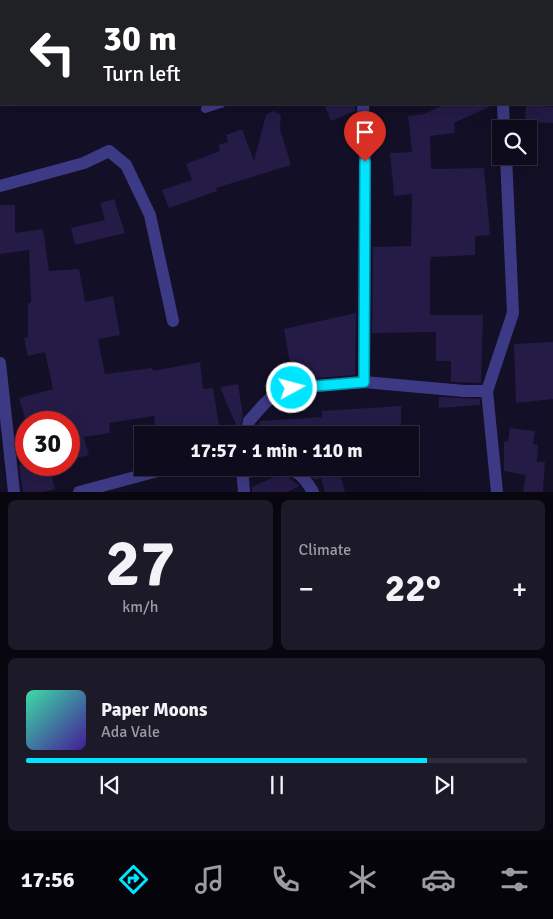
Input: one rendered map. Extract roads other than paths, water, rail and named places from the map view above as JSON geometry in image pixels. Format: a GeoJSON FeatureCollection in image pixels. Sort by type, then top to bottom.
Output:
{"type":"FeatureCollection","features":[{"type":"Feature","properties":{"kind":"street"},"geometry":{"type":"LineString","coordinates":[[363,105],[365,162],[364,382]]}},
{"type":"Feature","properties":{"kind":"street"},"geometry":{"type":"LineString","coordinates":[[503,105],[504,120]]}},
{"type":"Feature","properties":{"kind":"street"},"geometry":{"type":"LineString","coordinates":[[0,186],[84,163],[109,151],[126,165],[150,215],[173,321]]}},
{"type":"Feature","properties":{"kind":"street"},"geometry":{"type":"LineString","coordinates":[[497,492],[487,391],[513,313],[506,165]]}},
{"type":"Feature","properties":{"kind":"street"},"geometry":{"type":"LineString","coordinates":[[0,363],[14,492]]}},
{"type":"Feature","properties":{"kind":"street"},"geometry":{"type":"LineString","coordinates":[[248,426],[249,421],[264,404],[282,391],[308,386],[364,382],[464,391],[487,391]]}},
{"type":"Feature","properties":{"kind":"street"},"geometry":{"type":"LineString","coordinates":[[79,492],[139,476]]}},
{"type":"Feature","properties":{"kind":"street"},"geometry":{"type":"LineString","coordinates":[[243,476],[244,492]]}},
{"type":"Feature","properties":{"kind":"street"},"geometry":{"type":"LineString","coordinates":[[302,476],[313,492]]}},
{"type":"Feature","properties":{"kind":"lane"},"geometry":{"type":"LineString","coordinates":[[205,109],[218,105]]}}]}
